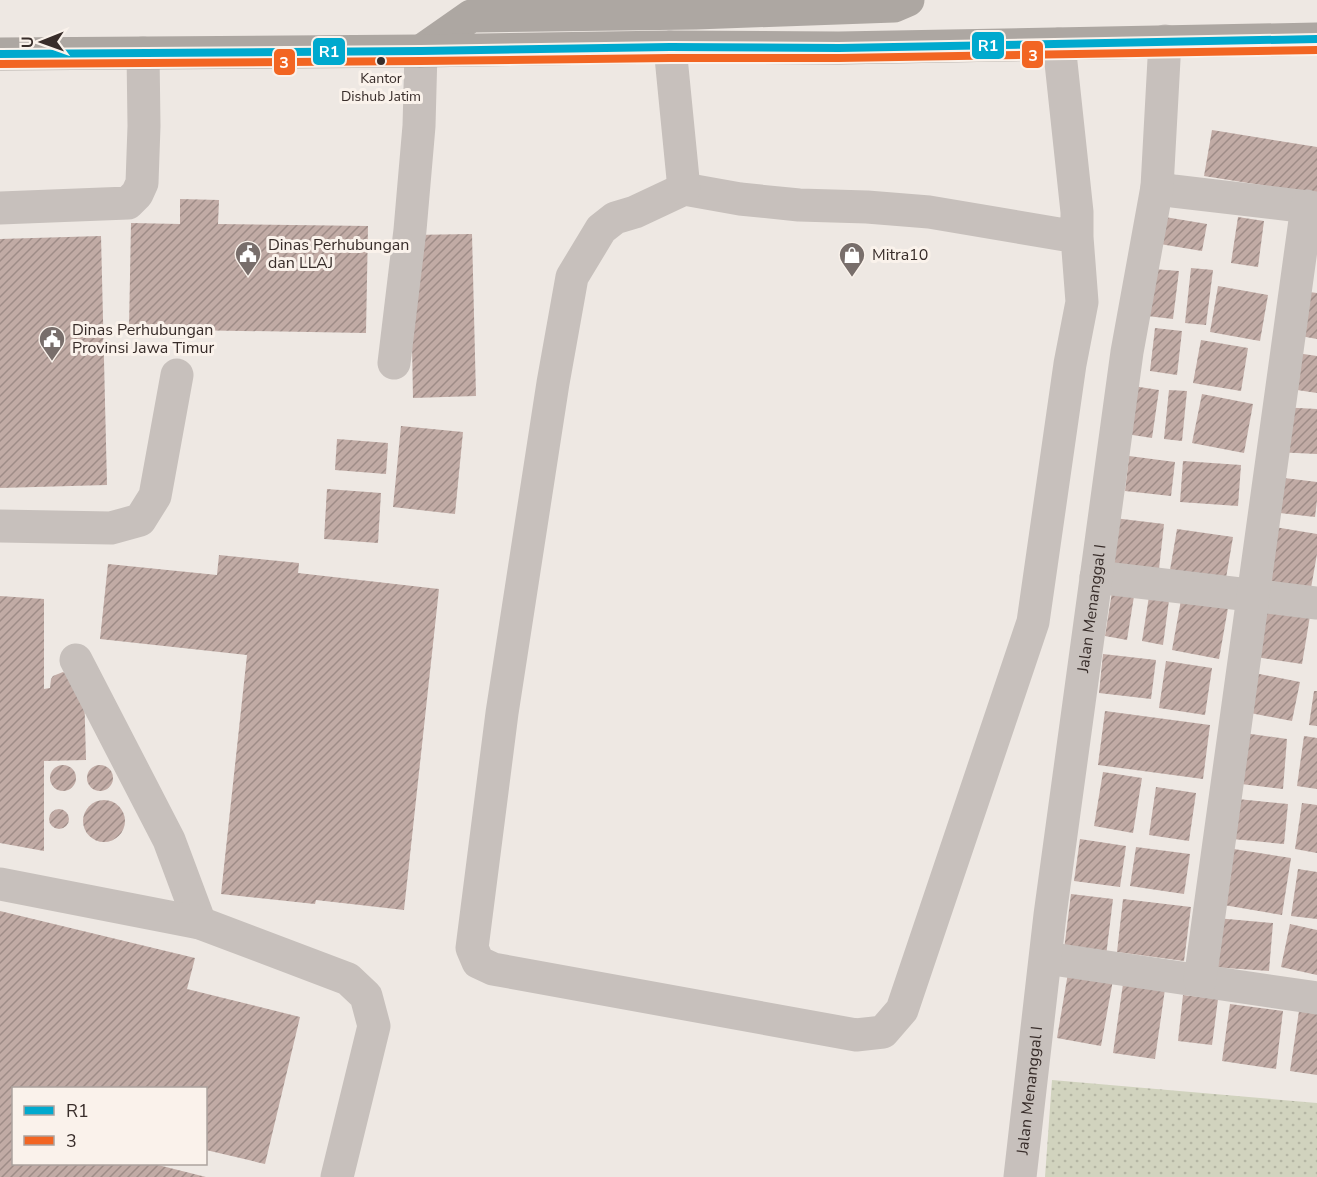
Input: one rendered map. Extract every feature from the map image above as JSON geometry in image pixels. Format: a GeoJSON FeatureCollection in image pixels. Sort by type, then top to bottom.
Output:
{"type":"FeatureCollection","features":[{"type":"Feature","properties":{"kind":"highway"},"geometry":{"type":"LineString","coordinates":[[421,51],[471,16],[684,13],[894,6],[908,0]]}},
{"type":"Feature","properties":{"kind":"highway"},"geometry":{"type":"LineString","coordinates":[[0,54],[670,47],[839,48],[1317,39]]}},
{"type":"Feature","properties":{"kind":"street","name":"Jalan Menanggal I"},"geometry":{"type":"LineString","coordinates":[[1020,1177],[1052,903],[1127,352],[1157,187],[1166,41]]}},
{"type":"Feature","properties":{"kind":"street"},"geometry":{"type":"LineString","coordinates":[[1059,44],[1077,212],[1082,302],[1070,364],[1033,622],[902,1010],[883,1032],[856,1035],[493,969],[478,962],[472,948],[502,713],[553,382],[572,277],[601,229],[615,218],[636,212],[684,189],[740,199],[800,205],[929,212],[1077,237]]}},
{"type":"Feature","properties":{"kind":"street"},"geometry":{"type":"LineString","coordinates":[[670,47],[684,189]]}},
{"type":"Feature","properties":{"kind":"street"},"geometry":{"type":"LineString","coordinates":[[394,363],[410,230],[419,126],[421,51]]}},
{"type":"Feature","properties":{"kind":"street"},"geometry":{"type":"LineString","coordinates":[[0,208],[128,203],[137,194],[142,183],[143,53]]}},
{"type":"Feature","properties":{"kind":"street"},"geometry":{"type":"LineString","coordinates":[[1157,187],[1173,191],[1312,207],[1253,596],[1200,980]]}},
{"type":"Feature","properties":{"kind":"street"},"geometry":{"type":"LineString","coordinates":[[0,526],[111,528],[140,520],[155,496],[177,375]]}},
{"type":"Feature","properties":{"kind":"street"},"geometry":{"type":"LineString","coordinates":[[1096,577],[1317,603]]}},
{"type":"Feature","properties":{"kind":"street"},"geometry":{"type":"LineString","coordinates":[[76,660],[169,840],[200,923]]}},
{"type":"Feature","properties":{"kind":"street"},"geometry":{"type":"LineString","coordinates":[[0,884],[200,923],[348,979],[366,996],[374,1026],[337,1177]]}},
{"type":"Feature","properties":{"kind":"street"},"geometry":{"type":"LineString","coordinates":[[1046,958],[1317,998]]}},
{"type":"Feature","properties":{"kind":"green space"},"geometry":{"type":"Polygon","coordinates":[[[1052,1080],[1317,1103],[1317,1177],[1045,1177],[1052,1080]]]}},
{"type":"Feature","properties":{"kind":"building"},"geometry":{"type":"Polygon","coordinates":[[[1212,130],[1317,147],[1317,194],[1204,176],[1212,130]]]}},
{"type":"Feature","properties":{"kind":"building","name":"Dinas Perhubungan dan LLAJ"},"geometry":{"type":"Polygon","coordinates":[[[180,199],[219,200],[218,224],[368,226],[366,333],[129,329],[131,223],[180,224],[180,199]]]}},
{"type":"Feature","properties":{"kind":"building"},"geometry":{"type":"Polygon","coordinates":[[[1159,216],[1207,224],[1202,251],[1154,243],[1159,216]]]}},
{"type":"Feature","properties":{"kind":"building"},"geometry":{"type":"Polygon","coordinates":[[[1238,217],[1264,221],[1258,267],[1231,263],[1238,217]]]}},
{"type":"Feature","properties":{"kind":"building"},"geometry":{"type":"Polygon","coordinates":[[[472,234],[476,396],[413,398],[410,235],[472,234]]]}},
{"type":"Feature","properties":{"kind":"building","name":"Dinas Perhubungan Provinsi Jawa Timur"},"geometry":{"type":"Polygon","coordinates":[[[101,236],[107,485],[0,488],[0,239],[101,236]]]}},
{"type":"Feature","properties":{"kind":"building"},"geometry":{"type":"Polygon","coordinates":[[[1191,268],[1213,270],[1206,325],[1185,323],[1191,268]]]}},
{"type":"Feature","properties":{"kind":"building"},"geometry":{"type":"Polygon","coordinates":[[[1153,269],[1179,271],[1173,319],[1147,316],[1153,269]]]}},
{"type":"Feature","properties":{"kind":"building"},"geometry":{"type":"Polygon","coordinates":[[[1218,286],[1268,295],[1260,341],[1210,332],[1218,286]]]}},
{"type":"Feature","properties":{"kind":"building"},"geometry":{"type":"Polygon","coordinates":[[[1302,291],[1317,293],[1317,339],[1295,335],[1302,291]]]}},
{"type":"Feature","properties":{"kind":"building"},"geometry":{"type":"Polygon","coordinates":[[[1155,328],[1182,331],[1177,375],[1150,371],[1155,328]]]}},
{"type":"Feature","properties":{"kind":"building"},"geometry":{"type":"Polygon","coordinates":[[[1201,340],[1248,348],[1241,391],[1193,383],[1201,340]]]}},
{"type":"Feature","properties":{"kind":"building"},"geometry":{"type":"Polygon","coordinates":[[[1290,352],[1317,356],[1317,393],[1284,388],[1290,352]]]}},
{"type":"Feature","properties":{"kind":"building"},"geometry":{"type":"Polygon","coordinates":[[[1133,386],[1159,390],[1152,438],[1126,434],[1133,386]]]}},
{"type":"Feature","properties":{"kind":"building"},"geometry":{"type":"Polygon","coordinates":[[[1169,390],[1187,391],[1182,441],[1164,439],[1169,390]]]}},
{"type":"Feature","properties":{"kind":"building"},"geometry":{"type":"Polygon","coordinates":[[[1202,394],[1253,404],[1244,453],[1192,443],[1202,394]]]}},
{"type":"Feature","properties":{"kind":"building"},"geometry":{"type":"Polygon","coordinates":[[[1280,407],[1317,409],[1317,454],[1275,452],[1280,407]]]}},
{"type":"Feature","properties":{"kind":"building"},"geometry":{"type":"Polygon","coordinates":[[[401,426],[463,432],[455,514],[393,507],[401,426]]]}},
{"type":"Feature","properties":{"kind":"building"},"geometry":{"type":"Polygon","coordinates":[[[337,439],[388,443],[386,474],[335,470],[337,439]]]}},
{"type":"Feature","properties":{"kind":"building"},"geometry":{"type":"Polygon","coordinates":[[[1129,456],[1175,462],[1171,496],[1125,491],[1129,456]]]}},
{"type":"Feature","properties":{"kind":"building"},"geometry":{"type":"Polygon","coordinates":[[[1183,461],[1241,465],[1238,506],[1180,502],[1183,461]]]}},
{"type":"Feature","properties":{"kind":"building"},"geometry":{"type":"Polygon","coordinates":[[[1276,477],[1317,482],[1315,517],[1271,512],[1276,477]]]}},
{"type":"Feature","properties":{"kind":"building"},"geometry":{"type":"Polygon","coordinates":[[[327,489],[381,493],[378,543],[324,539],[327,489]]]}},
{"type":"Feature","properties":{"kind":"building"},"geometry":{"type":"Polygon","coordinates":[[[1114,518],[1164,524],[1159,569],[1109,563],[1114,518]]]}},
{"type":"Feature","properties":{"kind":"building"},"geometry":{"type":"Polygon","coordinates":[[[1268,526],[1317,534],[1317,554],[1311,588],[1259,579],[1268,526]]]}},
{"type":"Feature","properties":{"kind":"building"},"geometry":{"type":"Polygon","coordinates":[[[1177,529],[1233,537],[1225,584],[1169,576],[1177,529]]]}},
{"type":"Feature","properties":{"kind":"building"},"geometry":{"type":"Polygon","coordinates":[[[219,555],[299,563],[298,573],[439,589],[404,910],[316,900],[315,904],[221,894],[247,655],[100,639],[108,564],[217,575],[219,555]]]}},
{"type":"Feature","properties":{"kind":"building"},"geometry":{"type":"Polygon","coordinates":[[[1113,586],[1135,590],[1127,640],[1105,636],[1113,586]]]}},
{"type":"Feature","properties":{"kind":"building"},"geometry":{"type":"Polygon","coordinates":[[[1150,590],[1170,593],[1163,645],[1142,641],[1150,590]]]}},
{"type":"Feature","properties":{"kind":"building"},"geometry":{"type":"Polygon","coordinates":[[[0,596],[44,599],[44,689],[50,688],[53,676],[63,672],[84,687],[86,760],[44,761],[44,851],[0,843],[0,596]]]}},
{"type":"Feature","properties":{"kind":"building"},"geometry":{"type":"Polygon","coordinates":[[[1181,600],[1228,608],[1219,659],[1172,650],[1181,600]]]}},
{"type":"Feature","properties":{"kind":"building"},"geometry":{"type":"Polygon","coordinates":[[[1256,608],[1310,616],[1302,664],[1249,656],[1256,608]]]}},
{"type":"Feature","properties":{"kind":"building"},"geometry":{"type":"Polygon","coordinates":[[[1103,654],[1156,660],[1151,699],[1099,693],[1103,654]]]}},
{"type":"Feature","properties":{"kind":"building"},"geometry":{"type":"Polygon","coordinates":[[[1166,661],[1212,668],[1205,715],[1159,708],[1166,661]]]}},
{"type":"Feature","properties":{"kind":"building"},"geometry":{"type":"Polygon","coordinates":[[[1244,671],[1300,682],[1292,721],[1240,711],[1244,671]]]}},
{"type":"Feature","properties":{"kind":"building"},"geometry":{"type":"Polygon","coordinates":[[[1314,691],[1317,691],[1317,726],[1309,725],[1314,691]]]}},
{"type":"Feature","properties":{"kind":"building"},"geometry":{"type":"Polygon","coordinates":[[[1105,711],[1210,725],[1203,779],[1098,765],[1105,711]]]}},
{"type":"Feature","properties":{"kind":"building"},"geometry":{"type":"Polygon","coordinates":[[[1237,732],[1287,739],[1283,789],[1233,783],[1237,732]]]}},
{"type":"Feature","properties":{"kind":"building"},"geometry":{"type":"Polygon","coordinates":[[[1304,736],[1317,738],[1317,789],[1297,786],[1304,736]]]}},
{"type":"Feature","properties":{"kind":"building"},"geometry":{"type":"Polygon","coordinates":[[[63,765],[72,769],[76,778],[72,787],[63,791],[54,787],[50,778],[54,769],[63,765]]]}},
{"type":"Feature","properties":{"kind":"building"},"geometry":{"type":"Polygon","coordinates":[[[100,765],[109,769],[113,778],[109,787],[100,791],[91,787],[87,778],[91,769],[100,765]]]}},
{"type":"Feature","properties":{"kind":"building"},"geometry":{"type":"Polygon","coordinates":[[[1103,772],[1142,778],[1133,833],[1094,826],[1103,772]]]}},
{"type":"Feature","properties":{"kind":"building"},"geometry":{"type":"Polygon","coordinates":[[[1156,787],[1196,793],[1189,841],[1149,835],[1156,787]]]}},
{"type":"Feature","properties":{"kind":"building"},"geometry":{"type":"Polygon","coordinates":[[[1228,798],[1288,804],[1284,844],[1222,838],[1228,798]]]}},
{"type":"Feature","properties":{"kind":"building"},"geometry":{"type":"Polygon","coordinates":[[[104,800],[119,806],[125,821],[119,836],[104,842],[89,836],[83,821],[89,806],[104,800]]]}},
{"type":"Feature","properties":{"kind":"building"},"geometry":{"type":"Polygon","coordinates":[[[1302,803],[1317,805],[1317,853],[1295,849],[1302,803]]]}},
{"type":"Feature","properties":{"kind":"building"},"geometry":{"type":"Polygon","coordinates":[[[59,809],[66,812],[69,819],[66,826],[59,829],[52,826],[49,819],[52,812],[59,809]]]}},
{"type":"Feature","properties":{"kind":"building"},"geometry":{"type":"Polygon","coordinates":[[[1080,839],[1126,846],[1120,887],[1074,881],[1080,839]]]}},
{"type":"Feature","properties":{"kind":"building"},"geometry":{"type":"Polygon","coordinates":[[[1136,847],[1190,854],[1184,894],[1130,886],[1136,847]]]}},
{"type":"Feature","properties":{"kind":"building"},"geometry":{"type":"Polygon","coordinates":[[[1221,847],[1291,858],[1282,915],[1212,903],[1221,847]]]}},
{"type":"Feature","properties":{"kind":"building"},"geometry":{"type":"Polygon","coordinates":[[[1298,869],[1317,872],[1317,919],[1291,916],[1298,869]]]}},
{"type":"Feature","properties":{"kind":"building"},"geometry":{"type":"Polygon","coordinates":[[[1071,894],[1113,899],[1106,956],[1064,950],[1071,894]]]}},
{"type":"Feature","properties":{"kind":"building"},"geometry":{"type":"Polygon","coordinates":[[[1123,899],[1191,907],[1184,961],[1117,952],[1123,899]]]}},
{"type":"Feature","properties":{"kind":"building"},"geometry":{"type":"Polygon","coordinates":[[[0,911],[195,958],[187,989],[300,1017],[265,1164],[207,1150],[207,1087],[12,1087],[12,1165],[158,1165],[206,1177],[0,1177],[0,911]]]}},
{"type":"Feature","properties":{"kind":"building"},"geometry":{"type":"Polygon","coordinates":[[[1216,918],[1273,923],[1269,971],[1212,967],[1216,918]]]}},
{"type":"Feature","properties":{"kind":"building"},"geometry":{"type":"Polygon","coordinates":[[[1290,924],[1317,930],[1317,975],[1281,967],[1290,924]]]}},
{"type":"Feature","properties":{"kind":"building"},"geometry":{"type":"Polygon","coordinates":[[[1068,973],[1113,980],[1101,1046],[1057,1038],[1068,973]]]}},
{"type":"Feature","properties":{"kind":"building"},"geometry":{"type":"Polygon","coordinates":[[[1123,984],[1165,989],[1155,1059],[1113,1053],[1123,984]]]}},
{"type":"Feature","properties":{"kind":"building"},"geometry":{"type":"Polygon","coordinates":[[[1183,995],[1218,999],[1212,1045],[1178,1041],[1183,995]]]}},
{"type":"Feature","properties":{"kind":"building"},"geometry":{"type":"Polygon","coordinates":[[[1230,1004],[1283,1011],[1276,1069],[1222,1061],[1230,1004]]]}},
{"type":"Feature","properties":{"kind":"building"},"geometry":{"type":"Polygon","coordinates":[[[1299,1011],[1317,1014],[1317,1075],[1290,1071],[1299,1011]]]}},
{"type":"Feature","properties":{"kind":"transit line","name":"R1"},"geometry":{"type":"LineString","coordinates":[[0,54],[670,47],[839,48],[1317,39]]}},
{"type":"Feature","properties":{"kind":"transit line","name":"3"},"geometry":{"type":"LineString","coordinates":[[0,64],[839,58],[1317,50]]}},
{"type":"Feature","properties":{"kind":"place","name":"Kantor Dishub Jatim"},"geometry":{"type":"Point","coordinates":[381,61]}},
{"type":"Feature","properties":{"kind":"place","name":"Dinas Perhubungan dan LLAJ"},"geometry":{"type":"Point","coordinates":[248,277]}},
{"type":"Feature","properties":{"kind":"place","name":"Mitra10"},"geometry":{"type":"Point","coordinates":[852,278]}},
{"type":"Feature","properties":{"kind":"place","name":"Dinas Perhubungan Provinsi Jawa Timur"},"geometry":{"type":"Point","coordinates":[52,362]}}]}
